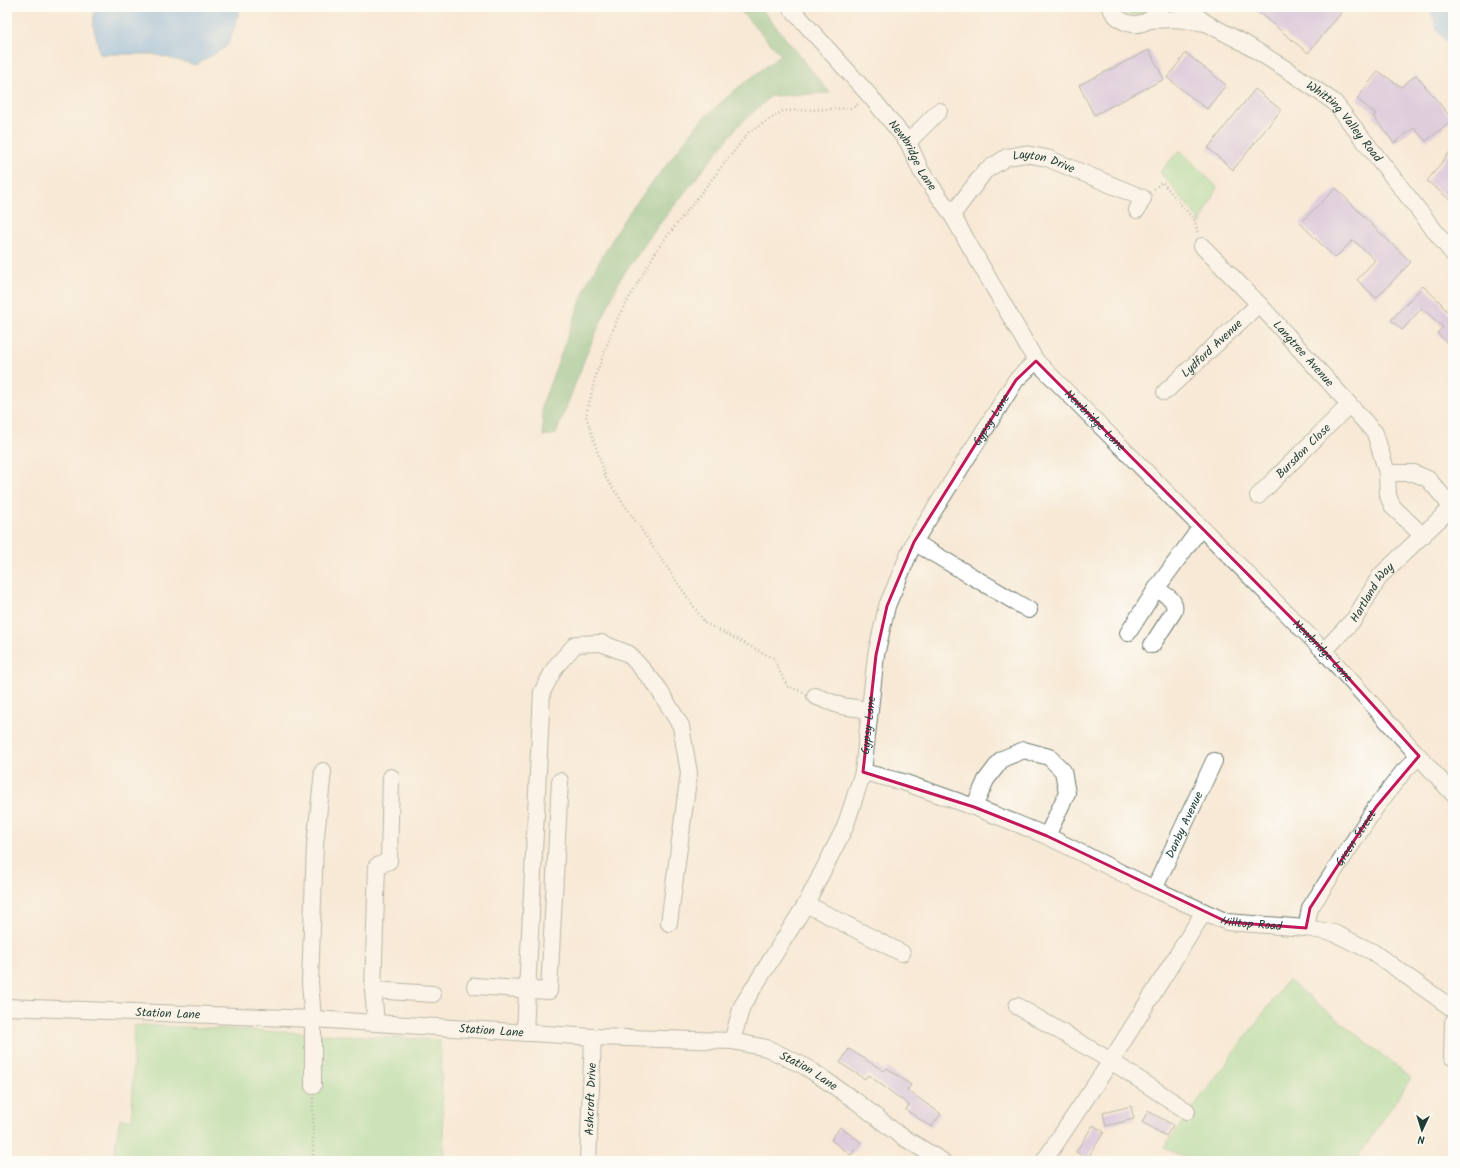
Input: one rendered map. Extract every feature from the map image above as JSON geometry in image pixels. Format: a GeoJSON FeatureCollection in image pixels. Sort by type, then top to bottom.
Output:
{"type":"FeatureCollection","features":[{"type":"Feature","properties":{"kind":"street","name":"Newbridge Lane"},"geometry":{"type":"LineString","coordinates":[[790,7],[870,96],[908,142],[921,171],[952,215],[1036,361],[1324,651],[1419,756],[1451,787]]}},
{"type":"Feature","properties":{"kind":"street","name":"Whitting Valley Road"},"geometry":{"type":"LineString","coordinates":[[1110,7],[1113,13],[1126,23],[1142,24],[1150,20],[1177,19],[1206,22]]}},
{"type":"Feature","properties":{"kind":"street"},"geometry":{"type":"LineString","coordinates":[[1150,20],[1160,7]]}},
{"type":"Feature","properties":{"kind":"street","name":"Whitting Valley Road"},"geometry":{"type":"LineString","coordinates":[[1185,7],[1206,22],[1276,63],[1334,102],[1453,254]]}},
{"type":"Feature","properties":{"kind":"street"},"geometry":{"type":"LineString","coordinates":[[908,142],[939,111]]}},
{"type":"Feature","properties":{"kind":"street","name":"Layton Drive"},"geometry":{"type":"LineString","coordinates":[[952,215],[985,171],[1007,157],[1024,154],[1047,158],[1140,204]]}},
{"type":"Feature","properties":{"kind":"street","name":"Langtree Avenue"},"geometry":{"type":"LineString","coordinates":[[1202,246],[1259,304],[1349,406],[1375,433],[1387,473],[1388,496],[1393,507],[1423,536]]}},
{"type":"Feature","properties":{"kind":"street","name":"Lydford Avenue"},"geometry":{"type":"LineString","coordinates":[[1165,392],[1259,304]]}},
{"type":"Feature","properties":{"kind":"street","name":"Gypsy Lane"},"geometry":{"type":"LineString","coordinates":[[732,1041],[742,1006],[806,904],[846,827],[863,772],[876,655],[887,606],[914,542],[1016,380],[1036,361]]}},
{"type":"Feature","properties":{"kind":"street","name":"Bursdon Close"},"geometry":{"type":"LineString","coordinates":[[1258,496],[1349,406]]}},
{"type":"Feature","properties":{"kind":"street"},"geometry":{"type":"LineString","coordinates":[[1387,473],[1414,473],[1428,479],[1447,501],[1451,512],[1423,536]]}},
{"type":"Feature","properties":{"kind":"street"},"geometry":{"type":"LineString","coordinates":[[1128,633],[1156,589],[1201,527]]}},
{"type":"Feature","properties":{"kind":"street","name":"Hartland Way"},"geometry":{"type":"LineString","coordinates":[[1324,651],[1355,618],[1380,576],[1423,536]]}},
{"type":"Feature","properties":{"kind":"street"},"geometry":{"type":"LineString","coordinates":[[914,542],[1029,610]]}},
{"type":"Feature","properties":{"kind":"street"},"geometry":{"type":"LineString","coordinates":[[1152,645],[1174,611],[1176,605],[1156,589]]}},
{"type":"Feature","properties":{"kind":"street"},"geometry":{"type":"LineString","coordinates":[[525,1033],[542,692],[556,666],[576,644],[601,643],[629,654],[656,685],[681,726],[688,773],[668,923]]}},
{"type":"Feature","properties":{"kind":"street"},"geometry":{"type":"LineString","coordinates":[[815,696],[841,706],[870,710]]}},
{"type":"Feature","properties":{"kind":"street"},"geometry":{"type":"LineString","coordinates":[[974,807],[986,780],[1002,759],[1024,750],[1049,756],[1063,771],[1067,793],[1047,836]]}},
{"type":"Feature","properties":{"kind":"street","name":"Green Street"},"geometry":{"type":"LineString","coordinates":[[1306,928],[1310,908],[1376,807],[1403,772],[1419,756]]}},
{"type":"Feature","properties":{"kind":"street","name":"Danby Avenue"},"geometry":{"type":"LineString","coordinates":[[1154,889],[1214,761]]}},
{"type":"Feature","properties":{"kind":"street"},"geometry":{"type":"LineString","coordinates":[[312,1086],[313,1019],[310,983],[315,845],[323,771]]}},
{"type":"Feature","properties":{"kind":"street"},"geometry":{"type":"LineString","coordinates":[[863,772],[903,782],[974,807],[1047,836],[1204,912]]}},
{"type":"Feature","properties":{"kind":"street"},"geometry":{"type":"LineString","coordinates":[[376,1023],[373,990],[377,866],[388,861],[391,777]]}},
{"type":"Feature","properties":{"kind":"street"},"geometry":{"type":"LineString","coordinates":[[476,986],[549,991],[560,781]]}},
{"type":"Feature","properties":{"kind":"street"},"geometry":{"type":"LineString","coordinates":[[532,887],[555,888]]}},
{"type":"Feature","properties":{"kind":"street"},"geometry":{"type":"LineString","coordinates":[[806,904],[902,953]]}},
{"type":"Feature","properties":{"kind":"street","name":"Hilltop Road"},"geometry":{"type":"LineString","coordinates":[[1044,1161],[1111,1061],[1204,912],[1227,922],[1306,928],[1334,933],[1372,952],[1453,1009]]}},
{"type":"Feature","properties":{"kind":"street"},"geometry":{"type":"LineString","coordinates":[[373,990],[433,994]]}},
{"type":"Feature","properties":{"kind":"street"},"geometry":{"type":"LineString","coordinates":[[1017,1006],[1111,1061],[1187,1111]]}},
{"type":"Feature","properties":{"kind":"street","name":"Station Lane"},"geometry":{"type":"LineString","coordinates":[[7,1007],[313,1019],[594,1037],[732,1041],[767,1048],[806,1067],[856,1101],[898,1134],[942,1161]]}},
{"type":"Feature","properties":{"kind":"street"},"geometry":{"type":"LineString","coordinates":[[1452,1057],[1453,1022]]}},
{"type":"Feature","properties":{"kind":"street","name":"Ashcroft Drive"},"geometry":{"type":"LineString","coordinates":[[588,1161],[594,1037]]}},
{"type":"Feature","properties":{"kind":"path"},"geometry":{"type":"LineString","coordinates":[[815,696],[787,686],[773,658],[705,623],[606,478],[586,416],[596,374],[618,317],[658,248],[749,132],[783,111],[853,108],[870,96]]}},
{"type":"Feature","properties":{"kind":"path"},"geometry":{"type":"LineString","coordinates":[[1140,204],[1162,182],[1194,221],[1202,246]]}},
{"type":"Feature","properties":{"kind":"path"},"geometry":{"type":"LineString","coordinates":[[312,1086],[313,1161]]}},
{"type":"Feature","properties":{"kind":"highlighted area"},"geometry":{"type":"Polygon","coordinates":[[[1036,361],[1324,651],[1419,756],[1376,807],[1310,908],[1306,928],[1227,922],[1047,836],[974,807],[863,772],[876,655],[887,606],[914,542],[1016,380],[1036,361]]]}},
{"type":"Feature","properties":{"kind":"green space"},"geometry":{"type":"Polygon","coordinates":[[[737,7],[760,7],[830,93],[771,96],[738,126],[658,226],[620,279],[587,353],[556,434],[543,436],[542,405],[588,281],[624,219],[702,119],[739,87],[781,55],[737,7]]]}},
{"type":"Feature","properties":{"kind":"green space"},"geometry":{"type":"Polygon","coordinates":[[[1119,7],[1149,7],[1142,13],[1134,15],[1126,13],[1119,7]]]}},
{"type":"Feature","properties":{"kind":"green space"},"geometry":{"type":"Polygon","coordinates":[[[1180,150],[1217,187],[1200,224],[1197,217],[1160,172],[1180,150]]]}},
{"type":"Feature","properties":{"kind":"green space"},"geometry":{"type":"Polygon","coordinates":[[[1288,980],[1411,1078],[1355,1161],[1191,1161],[1164,1147],[1288,980]]]}},
{"type":"Feature","properties":{"kind":"green space"},"geometry":{"type":"Polygon","coordinates":[[[145,1025],[440,1040],[444,1161],[113,1161],[120,1119],[132,1120],[134,1026],[145,1025]]]}},
{"type":"Feature","properties":{"kind":"water"},"geometry":{"type":"Polygon","coordinates":[[[95,7],[241,7],[228,45],[196,65],[153,54],[100,54],[93,25],[95,7]]]}},
{"type":"Feature","properties":{"kind":"building"},"geometry":{"type":"Polygon","coordinates":[[[1252,7],[1346,7],[1308,53],[1252,7]]]}},
{"type":"Feature","properties":{"kind":"building"},"geometry":{"type":"Polygon","coordinates":[[[1149,50],[1164,79],[1094,115],[1079,85],[1149,50]]]}},
{"type":"Feature","properties":{"kind":"building"},"geometry":{"type":"Polygon","coordinates":[[[1186,53],[1226,85],[1207,109],[1167,78],[1186,53]]]}},
{"type":"Feature","properties":{"kind":"building"},"geometry":{"type":"Polygon","coordinates":[[[1378,71],[1401,87],[1416,75],[1453,120],[1426,141],[1414,128],[1394,143],[1373,116],[1376,114],[1357,99],[1378,71]]]}},
{"type":"Feature","properties":{"kind":"building"},"geometry":{"type":"Polygon","coordinates":[[[1255,89],[1281,110],[1233,170],[1208,148],[1255,89]]]}},
{"type":"Feature","properties":{"kind":"building"},"geometry":{"type":"Polygon","coordinates":[[[1453,148],[1453,202],[1427,181],[1453,148]]]}},
{"type":"Feature","properties":{"kind":"building"},"geometry":{"type":"Polygon","coordinates":[[[1336,188],[1411,262],[1376,298],[1357,280],[1375,260],[1353,240],[1335,258],[1300,223],[1336,188]]]}},
{"type":"Feature","properties":{"kind":"building"},"geometry":{"type":"Polygon","coordinates":[[[1423,286],[1453,317],[1453,349],[1437,333],[1443,327],[1422,308],[1402,330],[1391,320],[1423,286]]]}},
{"type":"Feature","properties":{"kind":"building"},"geometry":{"type":"Polygon","coordinates":[[[849,1049],[884,1071],[887,1068],[911,1085],[907,1090],[941,1114],[931,1127],[906,1110],[909,1105],[868,1075],[865,1079],[840,1063],[849,1049]]]}},
{"type":"Feature","properties":{"kind":"building"},"geometry":{"type":"Polygon","coordinates":[[[1131,1106],[1134,1119],[1106,1126],[1103,1113],[1131,1106]]]}},
{"type":"Feature","properties":{"kind":"building"},"geometry":{"type":"Polygon","coordinates":[[[1148,1111],[1173,1125],[1166,1136],[1142,1122],[1148,1111]]]}},
{"type":"Feature","properties":{"kind":"building"},"geometry":{"type":"Polygon","coordinates":[[[1093,1125],[1104,1132],[1087,1159],[1076,1152],[1093,1125]]]}},
{"type":"Feature","properties":{"kind":"building"},"geometry":{"type":"Polygon","coordinates":[[[840,1127],[861,1142],[851,1155],[831,1140],[840,1127]]]}},
{"type":"Feature","properties":{"kind":"waterway"},"geometry":{"type":"LineString","coordinates":[[1442,7],[1448,25],[1453,32]]}}]}
